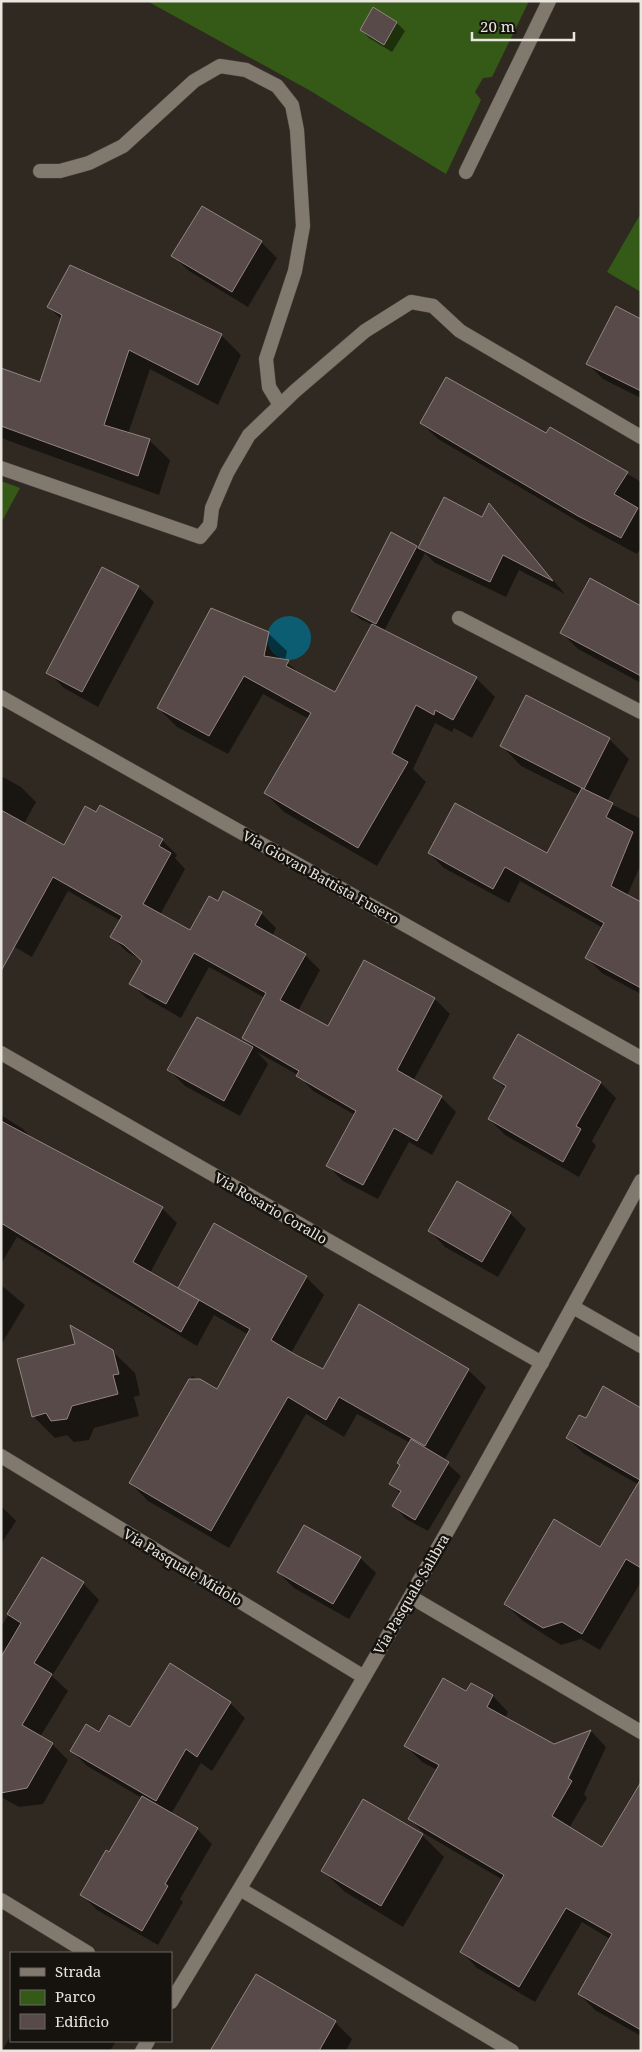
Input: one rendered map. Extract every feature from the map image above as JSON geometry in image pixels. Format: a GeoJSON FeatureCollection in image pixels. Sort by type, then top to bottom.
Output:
{"type":"FeatureCollection","features":[{"type":"Feature","properties":{"kind":"street"},"geometry":{"type":"LineString","coordinates":[[466,172],[548,1]]}},
{"type":"Feature","properties":{"kind":"street"},"geometry":{"type":"LineString","coordinates":[[40,171],[60,171],[88,163],[123,146],[194,80],[220,66],[246,70],[277,86],[292,105],[294,113],[297,130],[303,226],[295,271],[266,359],[269,387],[280,405]]}},
{"type":"Feature","properties":{"kind":"street"},"geometry":{"type":"LineString","coordinates":[[1,468],[200,537],[210,525],[212,508],[227,473],[249,435],[280,405],[366,331],[411,302],[434,306],[460,331],[641,437]]}},
{"type":"Feature","properties":{"kind":"street"},"geometry":{"type":"LineString","coordinates":[[459,618],[641,712]]}},
{"type":"Feature","properties":{"kind":"street","name":"Via Giovan Battista Fusero"},"geometry":{"type":"LineString","coordinates":[[1,697],[641,1058]]}},
{"type":"Feature","properties":{"kind":"street","name":"Via Rosario Corallo"},"geometry":{"type":"LineString","coordinates":[[1,1053],[542,1363]]}},
{"type":"Feature","properties":{"kind":"street","name":"Via Pasquale Salibra"},"geometry":{"type":"LineString","coordinates":[[172,2000],[240,1889],[411,1597],[641,1181]]}},
{"type":"Feature","properties":{"kind":"street"},"geometry":{"type":"LineString","coordinates":[[573,1306],[641,1346]]}},
{"type":"Feature","properties":{"kind":"street","name":"Via Pasquale Midolo"},"geometry":{"type":"LineString","coordinates":[[1,1456],[364,1678]]}},
{"type":"Feature","properties":{"kind":"street"},"geometry":{"type":"LineString","coordinates":[[411,1597],[641,1732]]}},
{"type":"Feature","properties":{"kind":"street"},"geometry":{"type":"LineString","coordinates":[[240,1889],[512,2051]]}},
{"type":"Feature","properties":{"kind":"street"},"geometry":{"type":"LineString","coordinates":[[1,1900],[86,1952]]}},
{"type":"Feature","properties":{"kind":"green space"},"geometry":{"type":"Polygon","coordinates":[[[147,1],[529,1],[492,77],[483,78],[475,92],[481,100],[446,174],[309,90],[147,1]]]}},
{"type":"Feature","properties":{"kind":"green space"},"geometry":{"type":"Polygon","coordinates":[[[641,213],[641,292],[607,272],[641,213]]]}},
{"type":"Feature","properties":{"kind":"green space"},"geometry":{"type":"Polygon","coordinates":[[[1,481],[20,488],[1,523],[1,481]]]}},
{"type":"Feature","properties":{"kind":"water"},"geometry":{"type":"Polygon","coordinates":[[[289,616],[301,620],[307,626],[311,638],[307,650],[301,656],[289,660],[277,656],[271,650],[267,638],[271,626],[277,620],[289,616]]]}},
{"type":"Feature","properties":{"kind":"building"},"geometry":{"type":"Polygon","coordinates":[[[373,7],[397,22],[384,45],[360,30],[373,7]]]}},
{"type":"Feature","properties":{"kind":"building"},"geometry":{"type":"Polygon","coordinates":[[[202,206],[262,241],[232,292],[171,256],[202,206]]]}},
{"type":"Feature","properties":{"kind":"building"},"geometry":{"type":"Polygon","coordinates":[[[70,265],[222,334],[198,385],[129,350],[104,425],[150,439],[138,476],[1,426],[1,368],[40,382],[62,315],[47,307],[70,265]]]}},
{"type":"Feature","properties":{"kind":"building"},"geometry":{"type":"Polygon","coordinates":[[[616,306],[641,319],[641,391],[586,364],[616,306]]]}},
{"type":"Feature","properties":{"kind":"building"},"geometry":{"type":"Polygon","coordinates":[[[446,377],[546,433],[550,427],[628,472],[614,494],[638,508],[621,538],[578,516],[420,423],[446,377]]]}},
{"type":"Feature","properties":{"kind":"building"},"geometry":{"type":"Polygon","coordinates":[[[444,497],[482,517],[489,503],[553,581],[503,555],[490,582],[418,548],[444,497]]]}},
{"type":"Feature","properties":{"kind":"building"},"geometry":{"type":"Polygon","coordinates":[[[391,532],[417,546],[376,624],[351,611],[391,532]]]}},
{"type":"Feature","properties":{"kind":"building"},"geometry":{"type":"Polygon","coordinates":[[[102,567],[139,586],[82,692],[46,673],[102,567]]]}},
{"type":"Feature","properties":{"kind":"building"},"geometry":{"type":"Polygon","coordinates":[[[590,578],[641,606],[641,676],[560,633],[590,578]]]}},
{"type":"Feature","properties":{"kind":"building"},"geometry":{"type":"Polygon","coordinates":[[[211,608],[269,632],[264,656],[289,660],[286,666],[335,692],[372,624],[477,677],[453,720],[435,710],[434,715],[416,705],[392,753],[408,762],[358,848],[264,793],[311,713],[244,676],[209,736],[157,708],[211,608]]]}},
{"type":"Feature","properties":{"kind":"building"},"geometry":{"type":"Polygon","coordinates":[[[526,695],[610,738],[584,789],[500,746],[526,695]]]}},
{"type":"Feature","properties":{"kind":"building"},"geometry":{"type":"Polygon","coordinates":[[[582,788],[613,803],[606,817],[633,832],[611,886],[641,902],[641,988],[585,958],[604,923],[505,867],[493,889],[428,853],[455,803],[547,853],[582,788]]]}},
{"type":"Feature","properties":{"kind":"building"},"geometry":{"type":"Polygon","coordinates":[[[100,805],[163,839],[159,846],[171,853],[143,904],[190,930],[209,896],[218,901],[223,891],[262,912],[255,925],[306,954],[280,1000],[328,1026],[364,960],[435,998],[397,1070],[442,1096],[417,1141],[394,1128],[363,1185],[326,1166],[356,1111],[296,1076],[299,1071],[242,1038],[266,993],[194,953],[166,1004],[129,984],[142,961],[124,945],[110,937],[122,916],[53,877],[1,971],[1,810],[64,845],[85,806],[96,812],[100,805]]]}},
{"type":"Feature","properties":{"kind":"building"},"geometry":{"type":"Polygon","coordinates":[[[197,1017],[253,1047],[224,1101],[167,1070],[197,1017]]]}},
{"type":"Feature","properties":{"kind":"building"},"geometry":{"type":"Polygon","coordinates":[[[518,1034],[601,1082],[576,1126],[581,1129],[563,1162],[488,1119],[506,1086],[493,1078],[518,1034]]]}},
{"type":"Feature","properties":{"kind":"building"},"geometry":{"type":"Polygon","coordinates":[[[1,1121],[163,1207],[133,1262],[199,1300],[181,1332],[1,1223],[1,1121]]]}},
{"type":"Feature","properties":{"kind":"building"},"geometry":{"type":"Polygon","coordinates":[[[457,1181],[511,1212],[482,1262],[428,1231],[457,1181]]]}},
{"type":"Feature","properties":{"kind":"building"},"geometry":{"type":"Polygon","coordinates":[[[214,1223],[307,1276],[271,1340],[296,1355],[323,1369],[359,1304],[469,1369],[425,1446],[339,1397],[326,1420],[288,1397],[211,1531],[129,1483],[189,1379],[200,1379],[217,1389],[250,1329],[178,1288],[214,1223]]]}},
{"type":"Feature","properties":{"kind":"building"},"geometry":{"type":"Polygon","coordinates":[[[70,1325],[113,1350],[119,1374],[113,1375],[118,1394],[72,1406],[67,1419],[51,1421],[46,1413],[32,1417],[17,1359],[75,1344],[70,1325]]]}},
{"type":"Feature","properties":{"kind":"building"},"geometry":{"type":"Polygon","coordinates":[[[603,1386],[641,1408],[641,1568],[626,1559],[582,1634],[562,1622],[543,1628],[504,1604],[554,1519],[600,1547],[640,1480],[566,1438],[579,1415],[586,1418],[603,1386]]]}},
{"type":"Feature","properties":{"kind":"building"},"geometry":{"type":"Polygon","coordinates":[[[411,1439],[449,1462],[415,1520],[392,1506],[401,1491],[389,1484],[400,1465],[397,1463],[411,1439]]]}},
{"type":"Feature","properties":{"kind":"building"},"geometry":{"type":"Polygon","coordinates":[[[304,1525],[361,1557],[333,1604],[277,1572],[304,1525]]]}},
{"type":"Feature","properties":{"kind":"building"},"geometry":{"type":"Polygon","coordinates":[[[42,1557],[84,1582],[34,1663],[52,1674],[22,1725],[53,1743],[27,1788],[1,1793],[1,1657],[21,1623],[7,1614],[42,1557]]]}},
{"type":"Feature","properties":{"kind":"building"},"geometry":{"type":"Polygon","coordinates":[[[170,1663],[231,1702],[197,1757],[186,1749],[156,1801],[70,1751],[86,1724],[99,1732],[109,1715],[130,1727],[170,1663]]]}},
{"type":"Feature","properties":{"kind":"building"},"geometry":{"type":"Polygon","coordinates":[[[443,1678],[466,1691],[471,1683],[493,1695],[487,1707],[554,1744],[591,1730],[568,1778],[572,1781],[552,1816],[602,1847],[641,1782],[641,2030],[578,1994],[612,1934],[566,1908],[519,1987],[460,1952],[504,1875],[408,1819],[439,1765],[404,1746],[443,1678]]]}},
{"type":"Feature","properties":{"kind":"building"},"geometry":{"type":"Polygon","coordinates":[[[142,1796],[198,1828],[165,1884],[168,1886],[142,1931],[80,1895],[106,1850],[109,1852],[142,1796]]]}},
{"type":"Feature","properties":{"kind":"building"},"geometry":{"type":"Polygon","coordinates":[[[363,1799],[423,1834],[381,1906],[321,1871],[363,1799]]]}},
{"type":"Feature","properties":{"kind":"building"},"geometry":{"type":"Polygon","coordinates":[[[256,1974],[336,2021],[319,2051],[210,2051],[256,1974]]]}}]}
